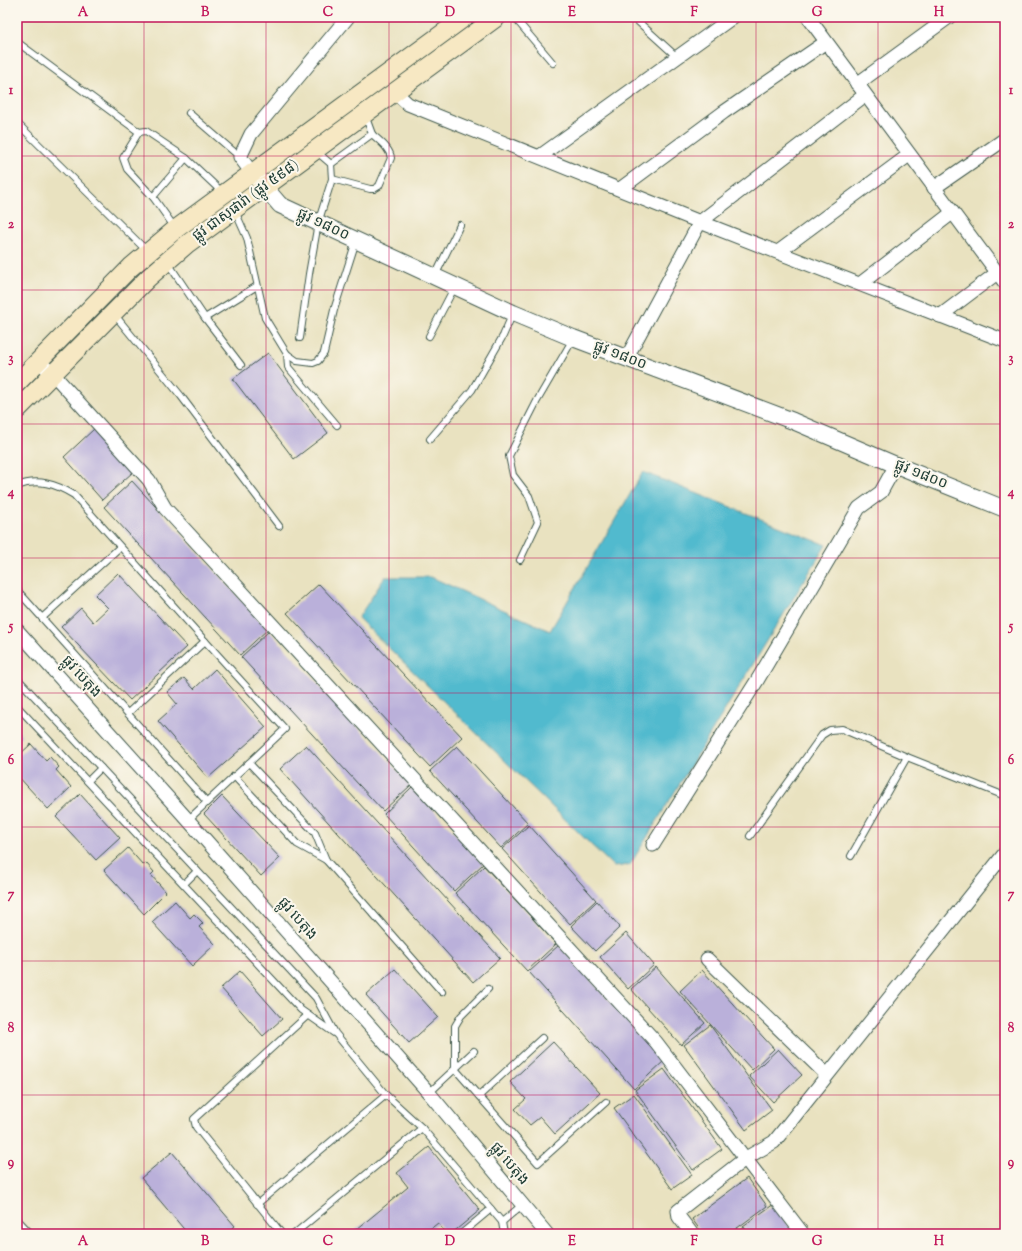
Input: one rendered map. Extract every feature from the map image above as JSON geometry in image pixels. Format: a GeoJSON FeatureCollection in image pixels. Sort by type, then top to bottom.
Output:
{"type":"FeatureCollection","features":[{"type":"Feature","properties":{"kind":"main road","name":"ផ្លូវ ជាសុផារ៉ា (ផ្លូវ ៥៩៨)"},"geometry":{"type":"LineString","coordinates":[[229,202],[252,173],[465,17]]}},
{"type":"Feature","properties":{"kind":"main road","name":"ផ្លូវ ជាសុផារ៉ា (ផ្លូវ ៥៩៨)"},"geometry":{"type":"LineString","coordinates":[[17,382],[148,252],[182,236],[229,202],[264,186],[365,115],[497,17]]}},
{"type":"Feature","properties":{"kind":"main road","name":"ផ្លូវ ជាសុផារ៉ា (ផ្លូវ ៥៩៨)"},"geometry":{"type":"LineString","coordinates":[[17,410],[113,312],[167,261],[182,236]]}},
{"type":"Feature","properties":{"kind":"street"},"geometry":{"type":"LineString","coordinates":[[252,173],[240,157],[251,134],[348,17]]}},
{"type":"Feature","properties":{"kind":"street"},"geometry":{"type":"LineString","coordinates":[[540,156],[732,17]]}},
{"type":"Feature","properties":{"kind":"street"},"geometry":{"type":"LineString","coordinates":[[808,17],[1001,278],[940,316]]}},
{"type":"Feature","properties":{"kind":"street"},"geometry":{"type":"LineString","coordinates":[[857,84],[949,17]]}},
{"type":"Feature","properties":{"kind":"street"},"geometry":{"type":"LineString","coordinates":[[620,189],[724,112],[826,42]]}},
{"type":"Feature","properties":{"kind":"street"},"geometry":{"type":"LineString","coordinates":[[395,92],[408,104],[540,156],[700,222],[1005,342]]}},
{"type":"Feature","properties":{"kind":"street"},"geometry":{"type":"LineString","coordinates":[[626,359],[700,222],[865,95]]}},
{"type":"Feature","properties":{"kind":"street"},"geometry":{"type":"LineString","coordinates":[[934,188],[1005,138]]}},
{"type":"Feature","properties":{"kind":"street"},"geometry":{"type":"LineString","coordinates":[[778,252],[909,155]]}},
{"type":"Feature","properties":{"kind":"street","name":"ផ្លូវ ១៨០០"},"geometry":{"type":"LineString","coordinates":[[252,173],[280,205],[513,313],[626,359],[793,421],[896,465],[1003,504]]}},
{"type":"Feature","properties":{"kind":"street"},"geometry":{"type":"LineString","coordinates":[[860,284],[952,212]]}},
{"type":"Feature","properties":{"kind":"street"},"geometry":{"type":"LineString","coordinates":[[38,361],[52,374],[149,480],[165,508],[656,1042],[803,1234]]}},
{"type":"Feature","properties":{"kind":"street"},"geometry":{"type":"LineString","coordinates":[[653,845],[758,679],[859,508],[881,492],[896,465]]}},
{"type":"Feature","properties":{"kind":"street","name":"ផ្លូវ បេតុង"},"geometry":{"type":"LineString","coordinates":[[17,630],[188,820],[428,1093],[547,1234]]}},
{"type":"Feature","properties":{"kind":"street"},"geometry":{"type":"LineString","coordinates":[[692,1234],[679,1217],[678,1211],[746,1158],[774,1142],[1005,853]]}},
{"type":"Feature","properties":{"kind":"street"},"geometry":{"type":"LineString","coordinates":[[707,959],[827,1075]]}},
{"type":"Feature","properties":{"kind":"lane"},"geometry":{"type":"LineString","coordinates":[[514,17],[553,63]]}},
{"type":"Feature","properties":{"kind":"lane"},"geometry":{"type":"LineString","coordinates":[[633,17],[677,57]]}},
{"type":"Feature","properties":{"kind":"lane"},"geometry":{"type":"LineString","coordinates":[[17,42],[139,132],[146,131],[186,158],[229,202],[247,238],[265,318],[287,354],[297,361],[313,363],[318,361],[324,353],[334,310],[356,241]]}},
{"type":"Feature","properties":{"kind":"lane"},"geometry":{"type":"LineString","coordinates":[[189,113],[240,157]]}},
{"type":"Feature","properties":{"kind":"lane"},"geometry":{"type":"LineString","coordinates":[[332,179],[370,189],[380,186],[391,155],[389,150],[372,134],[365,115]]}},
{"type":"Feature","properties":{"kind":"lane"},"geometry":{"type":"LineString","coordinates":[[17,123],[148,252]]}},
{"type":"Feature","properties":{"kind":"lane"},"geometry":{"type":"LineString","coordinates":[[139,132],[123,158],[127,169],[154,197],[182,236]]}},
{"type":"Feature","properties":{"kind":"lane"},"geometry":{"type":"LineString","coordinates":[[332,164],[372,134]]}},
{"type":"Feature","properties":{"kind":"lane"},"geometry":{"type":"LineString","coordinates":[[300,338],[308,274],[318,223],[332,179],[332,164],[316,150]]}},
{"type":"Feature","properties":{"kind":"lane"},"geometry":{"type":"LineString","coordinates":[[154,197],[186,158]]}},
{"type":"Feature","properties":{"kind":"lane"},"geometry":{"type":"LineString","coordinates":[[434,277],[460,225]]}},
{"type":"Feature","properties":{"kind":"lane"},"geometry":{"type":"LineString","coordinates":[[167,261],[205,318],[241,365]]}},
{"type":"Feature","properties":{"kind":"lane"},"geometry":{"type":"LineString","coordinates":[[205,318],[257,286]]}},
{"type":"Feature","properties":{"kind":"lane"},"geometry":{"type":"LineString","coordinates":[[430,336],[455,286]]}},
{"type":"Feature","properties":{"kind":"lane"},"geometry":{"type":"LineString","coordinates":[[113,312],[181,396],[279,526]]}},
{"type":"Feature","properties":{"kind":"lane"},"geometry":{"type":"LineString","coordinates":[[430,439],[472,390],[503,336],[513,313]]}},
{"type":"Feature","properties":{"kind":"lane"},"geometry":{"type":"LineString","coordinates":[[520,560],[538,522],[529,496],[513,475],[509,456],[537,401],[573,338]]}},
{"type":"Feature","properties":{"kind":"lane"},"geometry":{"type":"LineString","coordinates":[[287,354],[288,367],[337,425]]}},
{"type":"Feature","properties":{"kind":"lane"},"geometry":{"type":"LineString","coordinates":[[17,486],[24,483],[37,481],[54,484],[74,495],[285,729],[188,820]]}},
{"type":"Feature","properties":{"kind":"lane"},"geometry":{"type":"LineString","coordinates":[[42,618],[120,547]]}},
{"type":"Feature","properties":{"kind":"lane"},"geometry":{"type":"LineString","coordinates":[[17,590],[207,802]]}},
{"type":"Feature","properties":{"kind":"lane"},"geometry":{"type":"LineString","coordinates":[[128,714],[205,641]]}},
{"type":"Feature","properties":{"kind":"lane"},"geometry":{"type":"LineString","coordinates":[[17,678],[316,998],[335,1033],[386,1095],[422,1128],[502,1222],[504,1234]]}},
{"type":"Feature","properties":{"kind":"lane"},"geometry":{"type":"LineString","coordinates":[[17,706],[301,1010],[335,1033]]}},
{"type":"Feature","properties":{"kind":"lane"},"geometry":{"type":"LineString","coordinates":[[750,836],[822,735],[830,730],[842,728],[907,757],[1005,796]]}},
{"type":"Feature","properties":{"kind":"lane"},"geometry":{"type":"LineString","coordinates":[[851,856],[907,757]]}},
{"type":"Feature","properties":{"kind":"lane"},"geometry":{"type":"LineString","coordinates":[[249,762],[315,833],[326,860],[442,992]]}},
{"type":"Feature","properties":{"kind":"lane"},"geometry":{"type":"LineString","coordinates":[[88,781],[101,768]]}},
{"type":"Feature","properties":{"kind":"lane"},"geometry":{"type":"LineString","coordinates":[[234,776],[297,844],[326,860]]}},
{"type":"Feature","properties":{"kind":"lane"},"geometry":{"type":"LineString","coordinates":[[184,884],[197,871]]}},
{"type":"Feature","properties":{"kind":"lane"},"geometry":{"type":"LineString","coordinates":[[488,988],[461,1016],[455,1026],[455,1069],[538,1163],[606,1102]]}},
{"type":"Feature","properties":{"kind":"lane"},"geometry":{"type":"LineString","coordinates":[[282,1234],[196,1128],[194,1119],[308,1015]]}},
{"type":"Feature","properties":{"kind":"lane"},"geometry":{"type":"LineString","coordinates":[[479,1096],[542,1038]]}},
{"type":"Feature","properties":{"kind":"lane"},"geometry":{"type":"LineString","coordinates":[[428,1093],[474,1051]]}},
{"type":"Feature","properties":{"kind":"lane"},"geometry":{"type":"LineString","coordinates":[[257,1204],[386,1095]]}},
{"type":"Feature","properties":{"kind":"lane"},"geometry":{"type":"LineString","coordinates":[[294,1234],[422,1128]]}},
{"type":"Feature","properties":{"kind":"lane"},"geometry":{"type":"LineString","coordinates":[[502,1222],[522,1205]]}},
{"type":"Feature","properties":{"kind":"lane"},"geometry":{"type":"LineString","coordinates":[[461,1234],[491,1209]]}},
{"type":"Feature","properties":{"kind":"lane"},"geometry":{"type":"LineString","coordinates":[[17,1219],[31,1234]]}},
{"type":"Feature","properties":{"kind":"water"},"geometry":{"type":"Polygon","coordinates":[[[643,472],[826,545],[630,865],[614,867],[358,618],[385,577],[431,577],[550,631],[643,472]]]}},
{"type":"Feature","properties":{"kind":"building"},"geometry":{"type":"Polygon","coordinates":[[[268,353],[328,433],[294,459],[233,379],[268,353]]]}},
{"type":"Feature","properties":{"kind":"building"},"geometry":{"type":"Polygon","coordinates":[[[94,429],[133,472],[102,500],[64,457],[94,429]]]}},
{"type":"Feature","properties":{"kind":"building"},"geometry":{"type":"Polygon","coordinates":[[[132,481],[268,629],[240,655],[104,507],[132,481]]]}},
{"type":"Feature","properties":{"kind":"building"},"geometry":{"type":"Polygon","coordinates":[[[118,573],[187,647],[130,700],[61,627],[81,608],[93,622],[108,608],[95,595],[118,573]]]}},
{"type":"Feature","properties":{"kind":"building"},"geometry":{"type":"Polygon","coordinates":[[[319,584],[462,737],[430,767],[287,613],[319,584]]]}},
{"type":"Feature","properties":{"kind":"building"},"geometry":{"type":"Polygon","coordinates":[[[269,631],[411,785],[383,811],[241,657],[269,631]]]}},
{"type":"Feature","properties":{"kind":"building"},"geometry":{"type":"Polygon","coordinates":[[[215,669],[266,727],[208,778],[158,721],[177,704],[167,692],[184,678],[194,689],[215,669]]]}},
{"type":"Feature","properties":{"kind":"building"},"geometry":{"type":"Polygon","coordinates":[[[17,730],[22,736],[17,741],[17,730]]]}},
{"type":"Feature","properties":{"kind":"building"},"geometry":{"type":"Polygon","coordinates":[[[31,744],[46,761],[50,757],[59,767],[56,770],[71,787],[48,809],[17,775],[17,757],[31,744]]]}},
{"type":"Feature","properties":{"kind":"building"},"geometry":{"type":"Polygon","coordinates":[[[306,745],[500,958],[473,982],[280,769],[306,745]]]}},
{"type":"Feature","properties":{"kind":"building"},"geometry":{"type":"Polygon","coordinates":[[[457,746],[528,823],[501,848],[430,771],[457,746]]]}},
{"type":"Feature","properties":{"kind":"building"},"geometry":{"type":"Polygon","coordinates":[[[412,787],[483,864],[454,891],[384,814],[412,787]]]}},
{"type":"Feature","properties":{"kind":"building"},"geometry":{"type":"Polygon","coordinates":[[[80,794],[120,838],[96,860],[56,817],[80,794]]]}},
{"type":"Feature","properties":{"kind":"building"},"geometry":{"type":"Polygon","coordinates":[[[222,796],[280,858],[261,876],[204,814],[222,796]]]}},
{"type":"Feature","properties":{"kind":"building"},"geometry":{"type":"Polygon","coordinates":[[[529,825],[596,900],[570,924],[502,849],[529,825]]]}},
{"type":"Feature","properties":{"kind":"building"},"geometry":{"type":"Polygon","coordinates":[[[128,848],[143,865],[146,863],[154,872],[151,875],[166,892],[144,914],[104,870],[128,848]]]}},
{"type":"Feature","properties":{"kind":"building"},"geometry":{"type":"Polygon","coordinates":[[[484,866],[556,944],[527,971],[455,893],[484,866]]]}},
{"type":"Feature","properties":{"kind":"building"},"geometry":{"type":"Polygon","coordinates":[[[175,901],[190,918],[194,914],[203,923],[199,927],[215,944],[192,966],[152,922],[175,901]]]}},
{"type":"Feature","properties":{"kind":"building"},"geometry":{"type":"Polygon","coordinates":[[[597,901],[620,927],[595,951],[571,926],[597,901]]]}},
{"type":"Feature","properties":{"kind":"building"},"geometry":{"type":"Polygon","coordinates":[[[626,933],[654,965],[628,989],[600,957],[626,933]]]}},
{"type":"Feature","properties":{"kind":"building"},"geometry":{"type":"Polygon","coordinates":[[[559,945],[664,1061],[634,1089],[529,972],[559,945]]]}},
{"type":"Feature","properties":{"kind":"building"},"geometry":{"type":"Polygon","coordinates":[[[656,967],[705,1023],[681,1045],[631,989],[656,967]]]}},
{"type":"Feature","properties":{"kind":"building"},"geometry":{"type":"Polygon","coordinates":[[[395,969],[438,1017],[409,1043],[366,995],[395,969]]]}},
{"type":"Feature","properties":{"kind":"building"},"geometry":{"type":"Polygon","coordinates":[[[702,970],[774,1049],[752,1070],[680,991],[702,970]]]}},
{"type":"Feature","properties":{"kind":"building"},"geometry":{"type":"Polygon","coordinates":[[[240,971],[282,1019],[263,1036],[221,988],[240,971]]]}},
{"type":"Feature","properties":{"kind":"building"},"geometry":{"type":"Polygon","coordinates":[[[710,1025],[772,1110],[746,1130],[684,1045],[710,1025]]]}},
{"type":"Feature","properties":{"kind":"building"},"geometry":{"type":"Polygon","coordinates":[[[553,1042],[600,1093],[555,1134],[540,1117],[530,1125],[515,1109],[526,1099],[510,1082],[553,1042]]]}},
{"type":"Feature","properties":{"kind":"building"},"geometry":{"type":"Polygon","coordinates":[[[778,1049],[802,1075],[773,1102],[749,1076],[778,1049]]]}},
{"type":"Feature","properties":{"kind":"building"},"geometry":{"type":"Polygon","coordinates":[[[664,1069],[722,1149],[693,1170],[635,1090],[664,1069]]]}},
{"type":"Feature","properties":{"kind":"building"},"geometry":{"type":"Polygon","coordinates":[[[634,1094],[692,1175],[672,1189],[614,1108],[634,1094]]]}},
{"type":"Feature","properties":{"kind":"building"},"geometry":{"type":"Polygon","coordinates":[[[429,1147],[480,1210],[451,1234],[446,1234],[438,1223],[424,1234],[351,1234],[408,1187],[397,1173],[429,1147]]]}},
{"type":"Feature","properties":{"kind":"building"},"geometry":{"type":"Polygon","coordinates":[[[172,1152],[235,1226],[226,1234],[188,1234],[141,1178],[172,1152]]]}},
{"type":"Feature","properties":{"kind":"building"},"geometry":{"type":"Polygon","coordinates":[[[747,1178],[767,1206],[729,1234],[703,1234],[692,1219],[747,1178]]]}},
{"type":"Feature","properties":{"kind":"building"},"geometry":{"type":"Polygon","coordinates":[[[774,1204],[795,1234],[749,1234],[743,1226],[774,1204]]]}},
{"type":"Feature","properties":{"kind":"building"},"geometry":{"type":"Polygon","coordinates":[[[743,1228],[748,1234],[734,1234],[743,1228]]]}}]}
